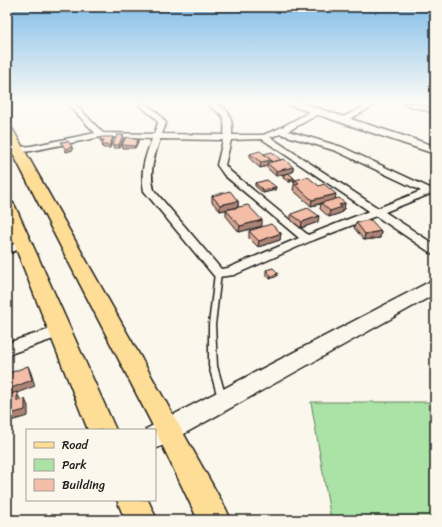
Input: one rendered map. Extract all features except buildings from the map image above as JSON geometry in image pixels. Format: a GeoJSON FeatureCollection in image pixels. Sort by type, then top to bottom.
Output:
{"type":"FeatureCollection","features":[{"type":"Feature","properties":{"kind":"main road"},"geometry":{"type":"LineString","coordinates":[[375,128],[435,150]]}},
{"type":"Feature","properties":{"kind":"main road"},"geometry":{"type":"LineString","coordinates":[[383,128],[435,143]]}},
{"type":"Feature","properties":{"kind":"main road"},"geometry":{"type":"LineString","coordinates":[[7,130],[13,151],[162,434],[215,520]]}},
{"type":"Feature","properties":{"kind":"main road"},"geometry":{"type":"LineString","coordinates":[[7,206],[15,247],[60,331],[102,429]]}},
{"type":"Feature","properties":{"kind":"main road"},"geometry":{"type":"LineString","coordinates":[[162,434],[435,286]]}},
{"type":"Feature","properties":{"kind":"main road"},"geometry":{"type":"LineString","coordinates":[[132,501],[141,520]]}},
{"type":"Feature","properties":{"kind":"street"},"geometry":{"type":"LineString","coordinates":[[94,128],[101,135]]}},
{"type":"Feature","properties":{"kind":"street"},"geometry":{"type":"LineString","coordinates":[[161,128],[150,156],[146,178],[149,191],[218,273],[230,272],[307,238],[432,190]]}},
{"type":"Feature","properties":{"kind":"street"},"geometry":{"type":"LineString","coordinates":[[228,128],[228,138],[221,165],[227,173],[307,238]]}},
{"type":"Feature","properties":{"kind":"street"},"geometry":{"type":"LineString","coordinates":[[13,151],[88,136],[228,138],[264,137],[287,128]]}},
{"type":"Feature","properties":{"kind":"street"},"geometry":{"type":"LineString","coordinates":[[281,131],[339,149],[432,190]]}},
{"type":"Feature","properties":{"kind":"street"},"geometry":{"type":"LineString","coordinates":[[264,137],[375,212],[435,250]]}},
{"type":"Feature","properties":{"kind":"street"},"geometry":{"type":"LineString","coordinates":[[7,349],[60,331]]}},
{"type":"Feature","properties":{"kind":"lane"},"geometry":{"type":"LineString","coordinates":[[218,273],[212,325],[213,366],[223,402]]}},
{"type":"Feature","properties":{"kind":"green space"},"geometry":{"type":"Polygon","coordinates":[[[311,402],[435,402],[435,520],[331,520],[311,402]]]}}]}
